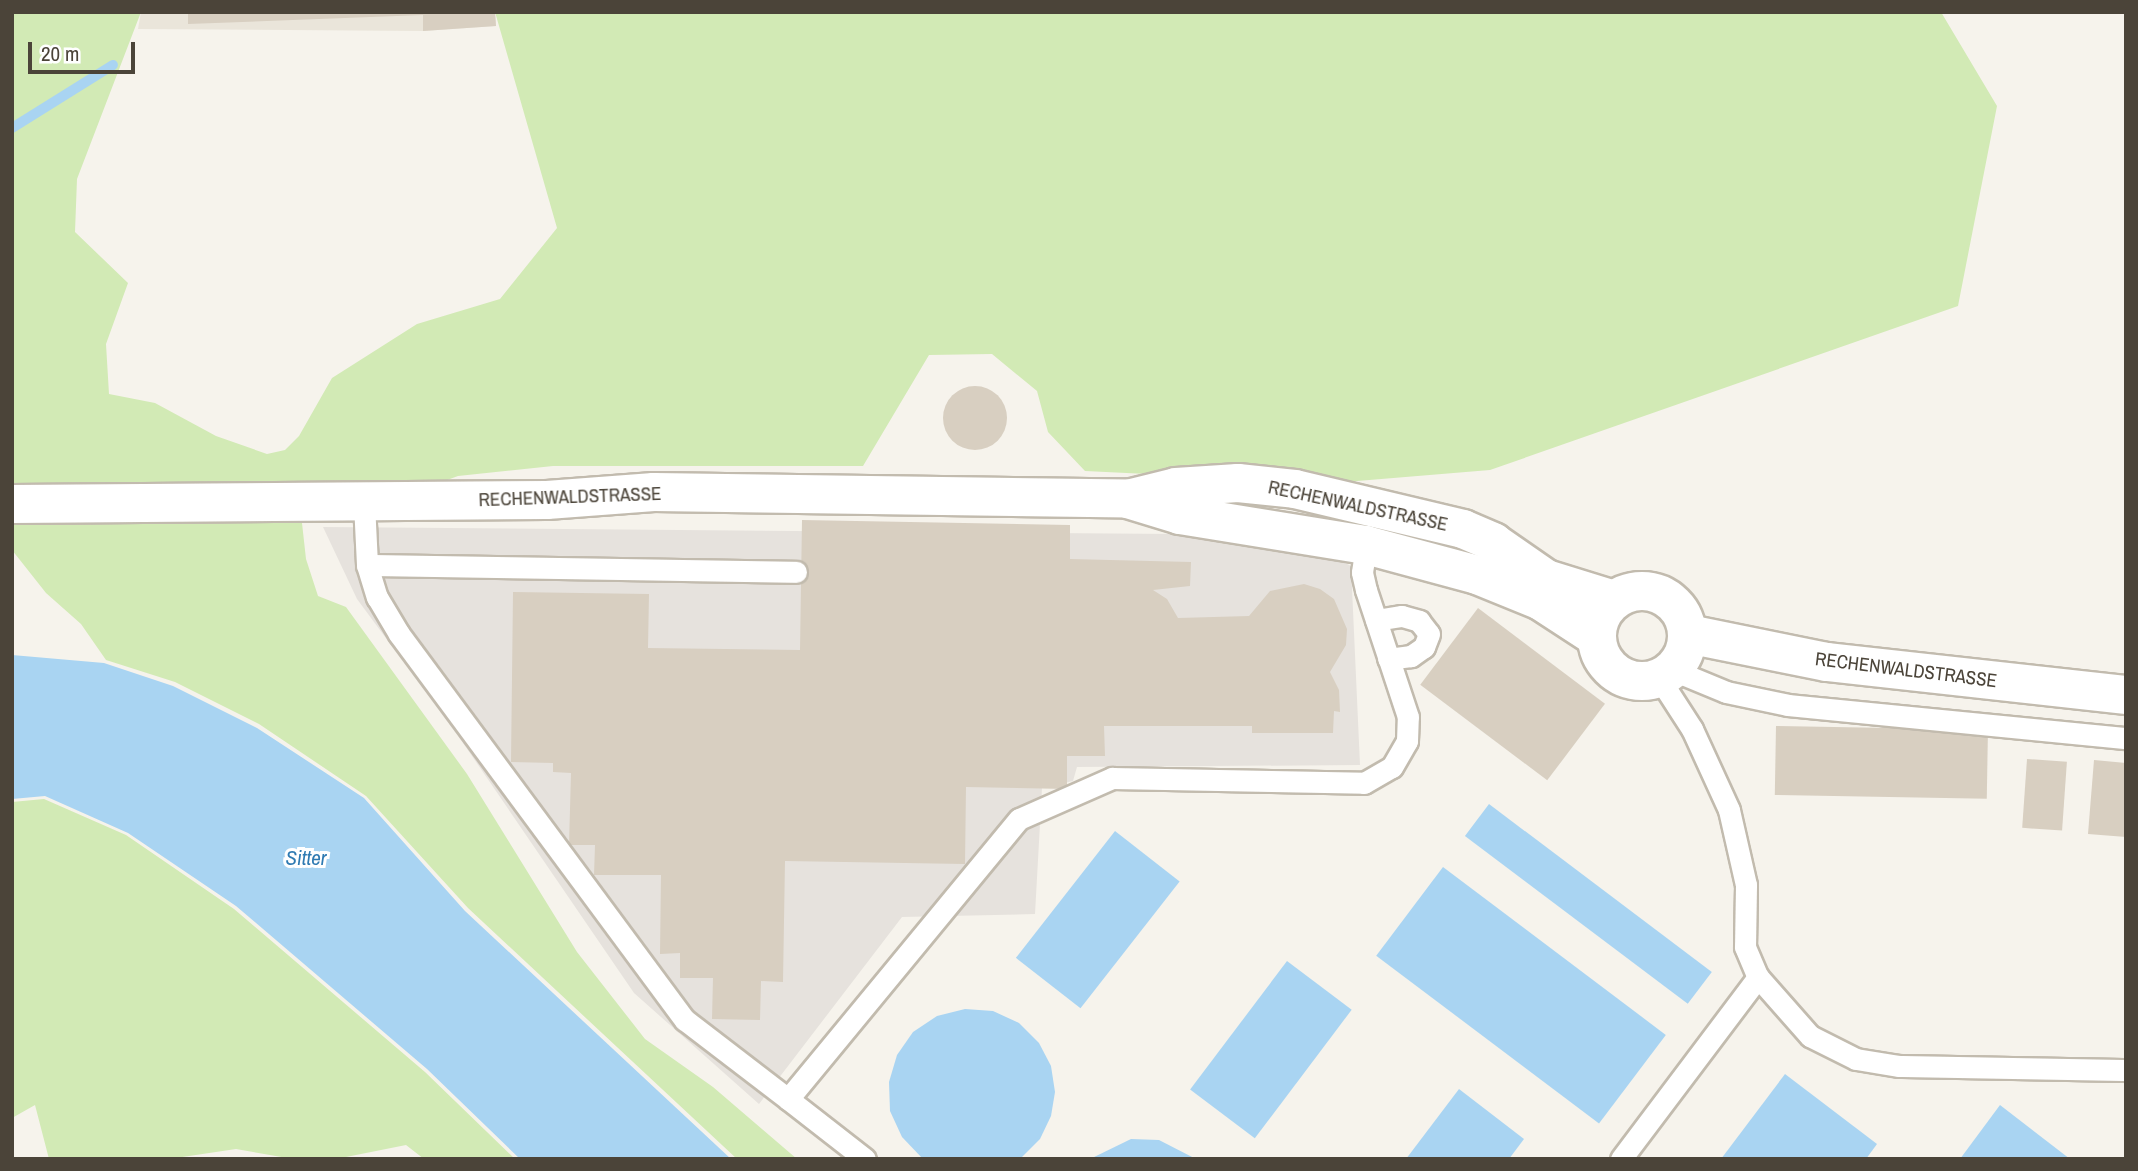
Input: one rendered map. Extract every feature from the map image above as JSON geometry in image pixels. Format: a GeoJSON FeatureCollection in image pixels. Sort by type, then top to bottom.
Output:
{"type":"FeatureCollection","features":[{"type":"Feature","properties":{"kind":"street","name":"RECHENWALDSTRASSE"},"geometry":{"type":"LineString","coordinates":[[12,504],[364,503],[654,492],[1128,499],[1176,487],[1238,484],[1294,489],[1375,506],[1463,529],[1493,542],[1546,579],[1614,600]]}},
{"type":"Feature","properties":{"kind":"street","name":"RECHENWALDSTRASSE"},"geometry":{"type":"LineString","coordinates":[[1128,499],[1180,515],[1366,545],[1477,575],[1541,601],[1596,637]]}},
{"type":"Feature","properties":{"kind":"street"},"geometry":{"type":"LineString","coordinates":[[1627,593],[1656,593],[1680,612],[1688,634],[1682,657],[1666,674],[1644,682],[1615,674],[1602,657],[1596,637],[1597,623],[1614,600],[1627,593]]}},
{"type":"Feature","properties":{"kind":"street","name":"RECHENWALDSTRASSE"},"geometry":{"type":"LineString","coordinates":[[1688,634],[1827,662],[2126,695]]}},
{"type":"Feature","properties":{"kind":"lane"},"geometry":{"type":"LineString","coordinates":[[364,503],[367,565],[377,597],[399,634],[685,1020],[865,1159]]}},
{"type":"Feature","properties":{"kind":"lane"},"geometry":{"type":"LineString","coordinates":[[788,1099],[1019,818],[1112,778],[1364,783],[1392,767],[1407,741],[1408,717],[1362,572],[1375,506]]}},
{"type":"Feature","properties":{"kind":"lane"},"geometry":{"type":"LineString","coordinates":[[367,565],[796,572]]}},
{"type":"Feature","properties":{"kind":"lane"},"geometry":{"type":"LineString","coordinates":[[1376,620],[1402,616],[1419,621],[1429,634],[1424,647],[1411,656],[1388,659]]}},
{"type":"Feature","properties":{"kind":"lane"},"geometry":{"type":"LineString","coordinates":[[1666,674],[1726,692],[1788,705],[2126,738]]}},
{"type":"Feature","properties":{"kind":"lane"},"geometry":{"type":"LineString","coordinates":[[1666,674],[1729,810],[1746,885],[1745,947],[1758,977],[1810,1036],[1856,1059],[1899,1066],[2126,1070]]}},
{"type":"Feature","properties":{"kind":"lane"},"geometry":{"type":"LineString","coordinates":[[1621,1159],[1758,977]]}},
{"type":"Feature","properties":{"kind":"shaded area"},"geometry":{"type":"Polygon","coordinates":[[[141,12],[495,12],[496,26],[423,31],[138,29],[141,12]]]}},
{"type":"Feature","properties":{"kind":"shaded area"},"geometry":{"type":"Polygon","coordinates":[[[323,527],[1291,535],[1351,566],[1360,765],[1077,767],[1073,781],[1042,788],[1035,914],[902,917],[759,1104],[634,993],[459,737],[357,599],[323,527]]]}},
{"type":"Feature","properties":{"kind":"green space"},"geometry":{"type":"Polygon","coordinates":[[[12,12],[141,12],[77,179],[75,232],[128,283],[106,344],[109,394],[155,403],[216,436],[267,454],[285,450],[299,436],[332,378],[417,324],[500,299],[557,228],[495,12],[1941,12],[1997,106],[1958,306],[1490,470],[1333,483],[1085,471],[1048,432],[1037,391],[992,354],[929,355],[863,466],[553,466],[458,476],[420,490],[301,514],[306,559],[318,596],[346,607],[467,774],[577,952],[645,1039],[713,1087],[797,1159],[737,1159],[468,908],[366,796],[259,724],[175,682],[106,660],[81,624],[46,593],[12,550],[12,12]]]}},
{"type":"Feature","properties":{"kind":"green space"},"geometry":{"type":"Polygon","coordinates":[[[44,799],[126,835],[234,909],[425,1072],[515,1159],[424,1159],[406,1145],[336,1159],[293,1159],[236,1149],[169,1159],[49,1159],[35,1105],[12,1118],[12,802],[44,799]]]}},
{"type":"Feature","properties":{"kind":"water","name":"Sitter"},"geometry":{"type":"Polygon","coordinates":[[[12,655],[104,663],[173,686],[257,728],[364,798],[465,911],[731,1159],[520,1159],[427,1069],[236,906],[128,833],[45,796],[12,799],[12,655]]]}},
{"type":"Feature","properties":{"kind":"water"},"geometry":{"type":"Polygon","coordinates":[[[1489,804],[1712,972],[1688,1004],[1465,836],[1489,804]]]}},
{"type":"Feature","properties":{"kind":"water"},"geometry":{"type":"Polygon","coordinates":[[[1115,831],[1180,881],[1080,1008],[1016,958],[1115,831]]]}},
{"type":"Feature","properties":{"kind":"water"},"geometry":{"type":"Polygon","coordinates":[[[1443,867],[1666,1035],[1599,1124],[1376,956],[1443,867]]]}},
{"type":"Feature","properties":{"kind":"water"},"geometry":{"type":"Polygon","coordinates":[[[1287,961],[1352,1010],[1255,1138],[1190,1090],[1287,961]]]}},
{"type":"Feature","properties":{"kind":"water"},"geometry":{"type":"Polygon","coordinates":[[[965,1009],[993,1011],[1019,1023],[1039,1043],[1051,1066],[1055,1092],[1051,1116],[1040,1139],[1020,1159],[923,1159],[902,1137],[890,1111],[889,1082],[897,1055],[913,1032],[937,1016],[965,1009]]]}},
{"type":"Feature","properties":{"kind":"water"},"geometry":{"type":"Polygon","coordinates":[[[1785,1074],[1877,1144],[1866,1159],[1721,1159],[1785,1074]]]}},
{"type":"Feature","properties":{"kind":"water"},"geometry":{"type":"Polygon","coordinates":[[[1459,1089],[1524,1139],[1509,1159],[1406,1159],[1459,1089]]]}},
{"type":"Feature","properties":{"kind":"water"},"geometry":{"type":"Polygon","coordinates":[[[2000,1105],[2070,1159],[1960,1159],[2000,1105]]]}},
{"type":"Feature","properties":{"kind":"water"},"geometry":{"type":"Polygon","coordinates":[[[1131,1139],[1159,1140],[1196,1159],[1090,1159],[1131,1139]]]}},
{"type":"Feature","properties":{"kind":"building"},"geometry":{"type":"Polygon","coordinates":[[[188,12],[495,12],[496,26],[423,31],[423,15],[188,24],[188,12]]]}},
{"type":"Feature","properties":{"kind":"building"},"geometry":{"type":"Polygon","coordinates":[[[969,386],[981,386],[998,395],[1005,406],[1005,430],[998,441],[981,450],[969,450],[957,445],[948,436],[943,424],[943,412],[948,400],[957,391],[969,386]]]}},
{"type":"Feature","properties":{"kind":"building"},"geometry":{"type":"Polygon","coordinates":[[[802,520],[1070,525],[1070,559],[1191,562],[1190,586],[1153,590],[1167,599],[1178,618],[1249,616],[1270,591],[1304,584],[1320,589],[1334,599],[1347,629],[1346,645],[1330,672],[1339,690],[1340,712],[1334,711],[1333,733],[1252,733],[1252,726],[1104,726],[1105,756],[1067,756],[1067,789],[966,787],[965,864],[785,861],[783,982],[761,981],[760,1020],[712,1019],[713,978],[680,978],[680,953],[660,954],[661,875],[594,875],[595,845],[569,845],[571,773],[553,772],[553,763],[511,762],[513,592],[649,594],[648,648],[800,650],[802,520]]]}},
{"type":"Feature","properties":{"kind":"building"},"geometry":{"type":"Polygon","coordinates":[[[1478,608],[1605,704],[1547,780],[1420,685],[1478,608]]]}},
{"type":"Feature","properties":{"kind":"building"},"geometry":{"type":"Polygon","coordinates":[[[1776,726],[1988,730],[1987,799],[1775,795],[1776,726]]]}},
{"type":"Feature","properties":{"kind":"building"},"geometry":{"type":"Polygon","coordinates":[[[2027,759],[2067,762],[2062,831],[2022,828],[2027,759]]]}},
{"type":"Feature","properties":{"kind":"building"},"geometry":{"type":"Polygon","coordinates":[[[2094,760],[2126,763],[2126,837],[2088,834],[2094,760]]]}},
{"type":"Feature","properties":{"kind":"waterway"},"geometry":{"type":"LineString","coordinates":[[12,128],[113,65]]}}]}
